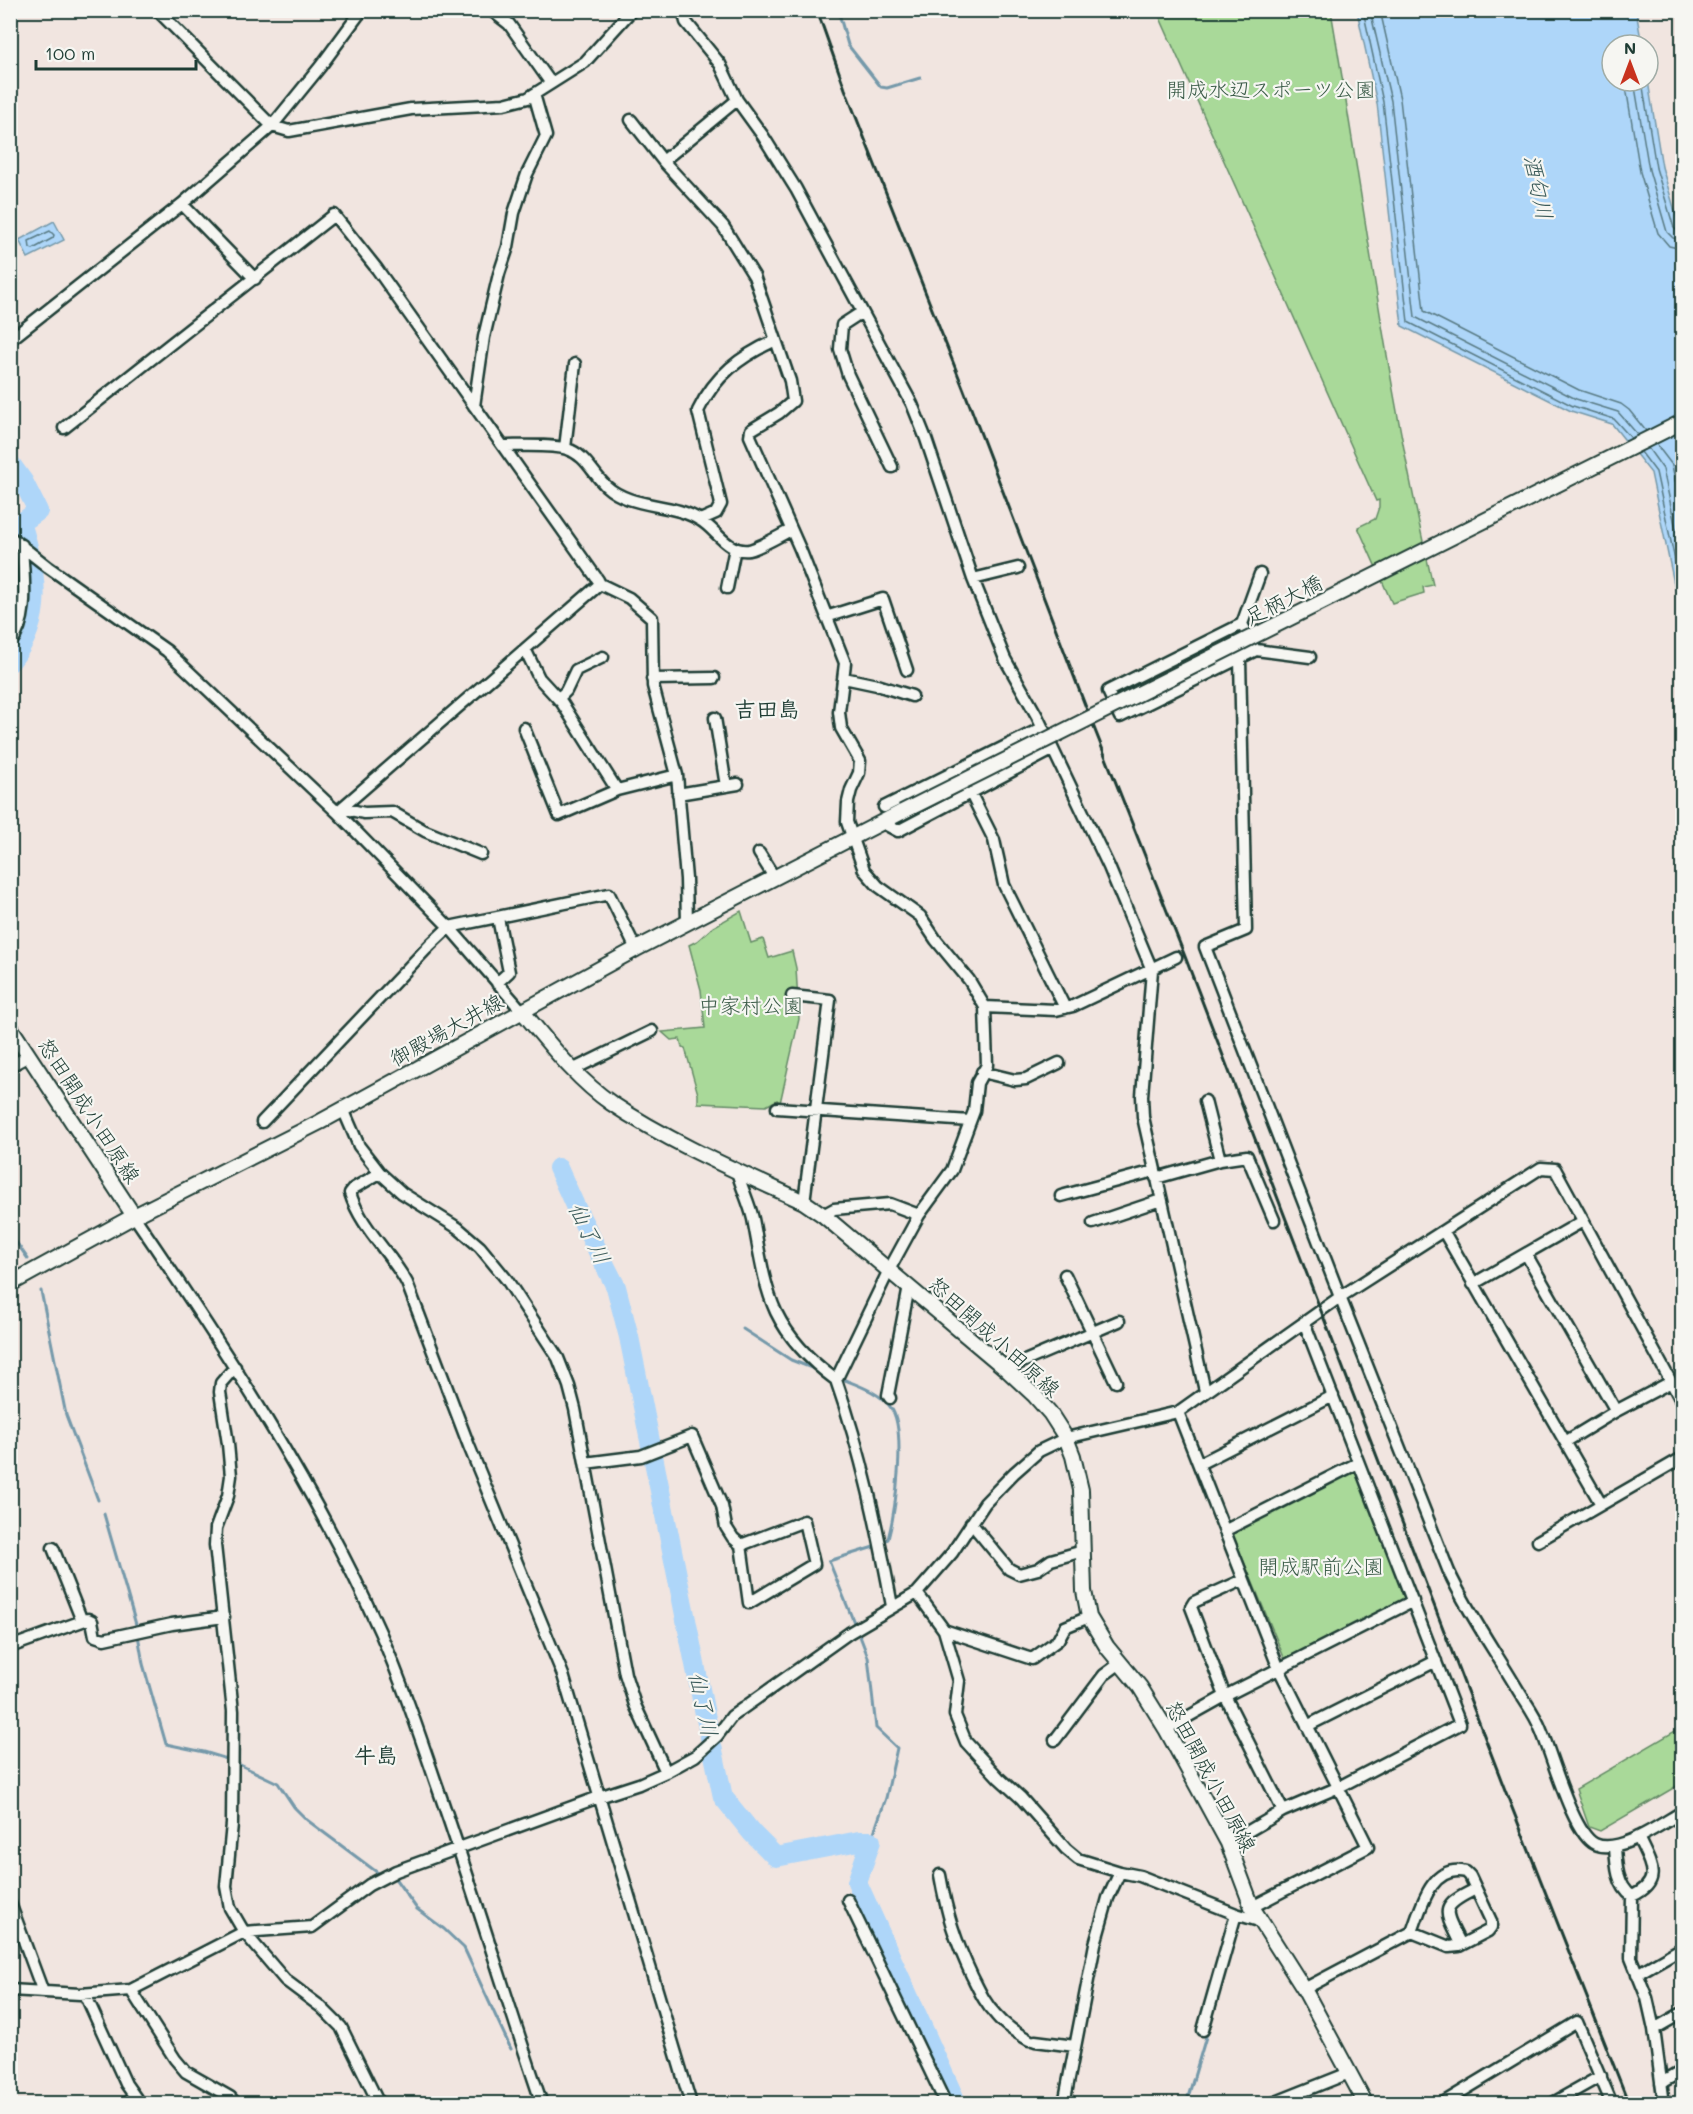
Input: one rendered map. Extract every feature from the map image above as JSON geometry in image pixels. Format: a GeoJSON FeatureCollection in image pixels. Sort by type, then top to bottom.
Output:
{"type":"FeatureCollection","features":[{"type":"Feature","properties":{"kind":"main road","name":"足柄大橋"},"geometry":{"type":"LineString","coordinates":[[902,812],[1683,422]]}},
{"type":"Feature","properties":{"kind":"main road","name":"御殿場大井線"},"geometry":{"type":"LineString","coordinates":[[10,1284],[134,1216],[343,1109],[687,922],[902,812]]}},
{"type":"Feature","properties":{"kind":"main road","name":"怒田開成小田原線"},"geometry":{"type":"LineString","coordinates":[[522,1011],[572,1070],[610,1102],[675,1140],[804,1202],[823,1215],[1006,1369],[1050,1413],[1066,1438],[1081,1490],[1084,1591],[1089,1617],[1119,1664],[1140,1687],[1166,1729],[1228,1843],[1259,1921],[1304,1989],[1366,2103]]}},
{"type":"Feature","properties":{"kind":"main road","name":"怒田開成小田原線"},"geometry":{"type":"LineString","coordinates":[[10,1027],[134,1216]]}},
{"type":"Feature","properties":{"kind":"street"},"geometry":{"type":"LineString","coordinates":[[157,10],[272,126],[289,130],[411,109],[504,104],[528,98],[585,62],[632,10]]}},
{"type":"Feature","properties":{"kind":"street"},"geometry":{"type":"LineString","coordinates":[[10,340],[182,204],[272,126],[362,10]]}},
{"type":"Feature","properties":{"kind":"street"},"geometry":{"type":"LineString","coordinates":[[491,10],[509,24],[550,82]]}},
{"type":"Feature","properties":{"kind":"street"},"geometry":{"type":"LineString","coordinates":[[683,10],[686,22],[720,64],[737,100],[796,189],[912,404],[973,579],[1005,659],[1042,728],[1109,867],[1152,970],[1142,1096],[1143,1117],[1205,1391]]}},
{"type":"Feature","properties":{"kind":"street"},"geometry":{"type":"LineString","coordinates":[[474,406],[484,337],[508,247],[514,213],[527,174],[546,136],[534,94]]}},
{"type":"Feature","properties":{"kind":"street"},"geometry":{"type":"LineString","coordinates":[[663,161],[737,100]]}},
{"type":"Feature","properties":{"kind":"street"},"geometry":{"type":"LineString","coordinates":[[631,120],[663,161],[723,226],[754,276],[790,381],[793,401],[779,413],[751,430],[750,436],[845,663],[839,712],[841,728],[860,761],[859,773],[848,802],[847,822],[864,870],[878,886],[920,916],[936,940],[969,980],[985,1007],[987,1065],[977,1083],[974,1111],[952,1170],[919,1215],[889,1270],[836,1380]]}},
{"type":"Feature","properties":{"kind":"street"},"geometry":{"type":"LineString","coordinates":[[182,204],[255,279]]}},
{"type":"Feature","properties":{"kind":"street"},"geometry":{"type":"LineString","coordinates":[[64,428],[334,215],[376,269],[600,584],[629,598],[652,618],[652,678],[677,775],[686,879],[687,922]]}},
{"type":"Feature","properties":{"kind":"street"},"geometry":{"type":"LineString","coordinates":[[862,312],[842,325],[840,349],[848,375],[892,467]]}},
{"type":"Feature","properties":{"kind":"street"},"geometry":{"type":"LineString","coordinates":[[700,520],[716,513],[721,504],[698,411],[703,400],[732,366],[748,353],[776,340]]}},
{"type":"Feature","properties":{"kind":"street"},"geometry":{"type":"LineString","coordinates":[[566,448],[575,364]]}},
{"type":"Feature","properties":{"kind":"street"},"geometry":{"type":"LineString","coordinates":[[503,446],[566,448],[580,455],[606,486],[622,497],[675,509],[700,520],[724,542],[735,548],[749,550],[791,531]]}},
{"type":"Feature","properties":{"kind":"street"},"geometry":{"type":"LineString","coordinates":[[14,541],[167,651],[339,810],[448,927],[522,1011]]}},
{"type":"Feature","properties":{"kind":"street"},"geometry":{"type":"LineString","coordinates":[[10,644],[15,627],[21,619],[24,591],[14,541]]}},
{"type":"Feature","properties":{"kind":"street"},"geometry":{"type":"LineString","coordinates":[[727,588],[735,548]]}},
{"type":"Feature","properties":{"kind":"street"},"geometry":{"type":"LineString","coordinates":[[973,579],[1018,568]]}},
{"type":"Feature","properties":{"kind":"street"},"geometry":{"type":"LineString","coordinates":[[1260,574],[1242,624],[1108,691],[1120,717],[1256,651],[1310,657]]}},
{"type":"Feature","properties":{"kind":"street"},"geometry":{"type":"LineString","coordinates":[[339,810],[600,584]]}},
{"type":"Feature","properties":{"kind":"street"},"geometry":{"type":"LineString","coordinates":[[826,617],[883,599],[907,670]]}},
{"type":"Feature","properties":{"kind":"street"},"geometry":{"type":"LineString","coordinates":[[1242,624],[1256,651]]}},
{"type":"Feature","properties":{"kind":"street"},"geometry":{"type":"LineString","coordinates":[[525,649],[539,678],[558,699],[617,790]]}},
{"type":"Feature","properties":{"kind":"street"},"geometry":{"type":"LineString","coordinates":[[558,699],[566,691],[576,670],[603,657]]}},
{"type":"Feature","properties":{"kind":"street"},"geometry":{"type":"LineString","coordinates":[[1240,659],[1246,930],[1201,948],[1434,1538],[1460,1596],[1541,1729],[1576,1821],[1586,1839],[1596,1845],[1615,1847],[1683,1812]]}},
{"type":"Feature","properties":{"kind":"street"},"geometry":{"type":"LineString","coordinates":[[652,678],[714,678]]}},
{"type":"Feature","properties":{"kind":"street"},"geometry":{"type":"LineString","coordinates":[[844,678],[912,696]]}},
{"type":"Feature","properties":{"kind":"street"},"geometry":{"type":"LineString","coordinates":[[715,718],[726,786]]}},
{"type":"Feature","properties":{"kind":"street"},"geometry":{"type":"LineString","coordinates":[[524,728],[559,815],[617,790],[677,775]]}},
{"type":"Feature","properties":{"kind":"street"},"geometry":{"type":"LineString","coordinates":[[884,807],[1042,728]]}},
{"type":"Feature","properties":{"kind":"street"},"geometry":{"type":"LineString","coordinates":[[881,822],[898,831],[1052,750]]}},
{"type":"Feature","properties":{"kind":"street"},"geometry":{"type":"LineString","coordinates":[[952,772],[971,794],[994,840],[1004,885],[1065,1008]]}},
{"type":"Feature","properties":{"kind":"street"},"geometry":{"type":"LineString","coordinates":[[678,794],[738,784]]}},
{"type":"Feature","properties":{"kind":"street"},"geometry":{"type":"LineString","coordinates":[[339,810],[364,813],[392,812],[425,831],[481,854]]}},
{"type":"Feature","properties":{"kind":"street"},"geometry":{"type":"LineString","coordinates":[[759,854],[774,877]]}},
{"type":"Feature","properties":{"kind":"street"},"geometry":{"type":"LineString","coordinates":[[262,1122],[448,927],[609,894],[636,949]]}},
{"type":"Feature","properties":{"kind":"street"},"geometry":{"type":"LineString","coordinates":[[497,983],[509,972],[498,918]]}},
{"type":"Feature","properties":{"kind":"street"},"geometry":{"type":"LineString","coordinates":[[985,1007],[1056,1010],[1073,1006],[1176,957]]}},
{"type":"Feature","properties":{"kind":"street"},"geometry":{"type":"LineString","coordinates":[[792,996],[830,1000],[804,1202]]}},
{"type":"Feature","properties":{"kind":"street"},"geometry":{"type":"LineString","coordinates":[[572,1070],[652,1031]]}},
{"type":"Feature","properties":{"kind":"street"},"geometry":{"type":"LineString","coordinates":[[10,1066],[29,1056]]}},
{"type":"Feature","properties":{"kind":"street"},"geometry":{"type":"LineString","coordinates":[[982,1071],[1015,1080],[1026,1079],[1059,1063]]}},
{"type":"Feature","properties":{"kind":"street"},"geometry":{"type":"LineString","coordinates":[[1205,1101],[1220,1160]]}},
{"type":"Feature","properties":{"kind":"street"},"geometry":{"type":"LineString","coordinates":[[777,1108],[970,1121]]}},
{"type":"Feature","properties":{"kind":"street"},"geometry":{"type":"LineString","coordinates":[[343,1109],[359,1146],[380,1173],[402,1192],[458,1228],[480,1247],[507,1280],[558,1358],[569,1386],[625,1674],[635,1705],[666,1772]]}},
{"type":"Feature","properties":{"kind":"street"},"geometry":{"type":"LineString","coordinates":[[1061,1197],[1155,1174],[1247,1156],[1274,1220]]}},
{"type":"Feature","properties":{"kind":"street"},"geometry":{"type":"LineString","coordinates":[[10,1990],[85,1994],[131,1990],[244,1932],[312,1927],[380,1878],[639,1784],[666,1772],[695,1756],[717,1736],[732,1716],[849,1633],[917,1593],[952,1553],[985,1503],[1039,1451],[1066,1438],[1178,1412],[1340,1297],[1541,1168],[1555,1169],[1683,1402]]}},
{"type":"Feature","properties":{"kind":"street"},"geometry":{"type":"LineString","coordinates":[[737,1171],[752,1215],[775,1310],[786,1329],[822,1369],[836,1380],[856,1440],[892,1606]]}},
{"type":"Feature","properties":{"kind":"street"},"geometry":{"type":"LineString","coordinates":[[380,1173],[354,1188],[350,1193],[354,1206],[376,1241],[398,1267],[406,1283],[469,1446],[563,1675],[691,2103]]}},
{"type":"Feature","properties":{"kind":"street"},"geometry":{"type":"LineString","coordinates":[[1093,1223],[1161,1200]]}},
{"type":"Feature","properties":{"kind":"street"},"geometry":{"type":"LineString","coordinates":[[823,1215],[834,1209],[890,1204],[919,1215]]}},
{"type":"Feature","properties":{"kind":"street"},"geometry":{"type":"LineString","coordinates":[[134,1216],[235,1367],[336,1542],[380,1633],[409,1703],[542,2103]]}},
{"type":"Feature","properties":{"kind":"street"},"geometry":{"type":"LineString","coordinates":[[1473,1284],[1583,1221]]}},
{"type":"Feature","properties":{"kind":"street"},"geometry":{"type":"LineString","coordinates":[[1444,1232],[1601,1504]]}},
{"type":"Feature","properties":{"kind":"street"},"geometry":{"type":"LineString","coordinates":[[1526,1254],[1616,1411]]}},
{"type":"Feature","properties":{"kind":"street"},"geometry":{"type":"LineString","coordinates":[[1065,1275],[1116,1382]]}},
{"type":"Feature","properties":{"kind":"street"},"geometry":{"type":"LineString","coordinates":[[890,1398],[888,1395],[909,1287]]}},
{"type":"Feature","properties":{"kind":"street"},"geometry":{"type":"LineString","coordinates":[[1006,1369],[1119,1321]]}},
{"type":"Feature","properties":{"kind":"street"},"geometry":{"type":"LineString","coordinates":[[1228,1843],[1283,1811],[1339,1788],[1460,1724],[1304,1322]]}},
{"type":"Feature","properties":{"kind":"street"},"geometry":{"type":"LineString","coordinates":[[235,1367],[220,1383],[231,1476],[228,1496],[216,1528],[215,1545],[233,1711],[232,1824],[226,1886],[230,1908],[244,1932],[285,1980],[321,2007],[341,2027],[379,2103]]}},
{"type":"Feature","properties":{"kind":"street"},"geometry":{"type":"LineString","coordinates":[[1565,1442],[1616,1411],[1671,1382]]}},
{"type":"Feature","properties":{"kind":"street"},"geometry":{"type":"LineString","coordinates":[[1199,1464],[1334,1396]]}},
{"type":"Feature","properties":{"kind":"street"},"geometry":{"type":"LineString","coordinates":[[1178,1412],[1279,1669],[1368,1847],[1252,1907]]}},
{"type":"Feature","properties":{"kind":"street"},"geometry":{"type":"LineString","coordinates":[[585,1463],[641,1456],[692,1436],[722,1506],[726,1527],[741,1545],[749,1603],[814,1564],[804,1521],[741,1545]]}},
{"type":"Feature","properties":{"kind":"street"},"geometry":{"type":"LineString","coordinates":[[1538,1541],[1683,1458]]}},
{"type":"Feature","properties":{"kind":"street"},"geometry":{"type":"LineString","coordinates":[[1226,1530],[1358,1462]]}},
{"type":"Feature","properties":{"kind":"street"},"geometry":{"type":"LineString","coordinates":[[971,1523],[1009,1569],[1019,1574],[1038,1569],[1058,1557],[1083,1551]]}},
{"type":"Feature","properties":{"kind":"street"},"geometry":{"type":"LineString","coordinates":[[53,1548],[82,1621]]}},
{"type":"Feature","properties":{"kind":"street"},"geometry":{"type":"LineString","coordinates":[[1243,1580],[1194,1602],[1191,1607],[1225,1696],[1283,1811]]}},
{"type":"Feature","properties":{"kind":"street"},"geometry":{"type":"LineString","coordinates":[[917,1593],[944,1630],[959,1681],[955,1715],[966,1742],[1021,1798],[1066,1849],[1078,1859],[1140,1876],[1259,1921]]}},
{"type":"Feature","properties":{"kind":"street"},"geometry":{"type":"LineString","coordinates":[[1166,1729],[1225,1696],[1413,1601]]}},
{"type":"Feature","properties":{"kind":"street"},"geometry":{"type":"LineString","coordinates":[[10,1647],[88,1619],[92,1621],[94,1634],[99,1638],[224,1617]]}},
{"type":"Feature","properties":{"kind":"street"},"geometry":{"type":"LineString","coordinates":[[944,1630],[1032,1659],[1058,1640],[1065,1627],[1089,1617]]}},
{"type":"Feature","properties":{"kind":"street"},"geometry":{"type":"LineString","coordinates":[[1307,1726],[1436,1661]]}},
{"type":"Feature","properties":{"kind":"street"},"geometry":{"type":"LineString","coordinates":[[1055,1740],[1104,1675],[1119,1664]]}},
{"type":"Feature","properties":{"kind":"street"},"geometry":{"type":"LineString","coordinates":[[1632,1896],[1644,1890],[1652,1881],[1652,1868],[1638,1837]]}},
{"type":"Feature","properties":{"kind":"street"},"geometry":{"type":"LineString","coordinates":[[1615,1847],[1616,1866],[1622,1884],[1632,1896]]}},
{"type":"Feature","properties":{"kind":"street"},"geometry":{"type":"LineString","coordinates":[[1304,1989],[1412,1932],[1429,1887],[1436,1880],[1459,1870],[1466,1872],[1491,1921],[1488,1931],[1461,1945],[1449,1947],[1412,1932]]}},
{"type":"Feature","properties":{"kind":"street"},"geometry":{"type":"LineString","coordinates":[[1064,2103],[1098,1932],[1108,1898],[1120,1872]]}},
{"type":"Feature","properties":{"kind":"street"},"geometry":{"type":"LineString","coordinates":[[940,1875],[946,1910],[955,1939],[982,1997],[995,2015],[1012,2030],[1032,2041],[1075,2046]]}},
{"type":"Feature","properties":{"kind":"street"},"geometry":{"type":"LineString","coordinates":[[1461,1945],[1447,1918],[1448,1907],[1454,1899],[1476,1889]]}},
{"type":"Feature","properties":{"kind":"street"},"geometry":{"type":"LineString","coordinates":[[1632,1896],[1631,1958],[1647,1998],[1654,2029],[1664,2103]]}},
{"type":"Feature","properties":{"kind":"street"},"geometry":{"type":"LineString","coordinates":[[848,1900],[946,2103]]}},
{"type":"Feature","properties":{"kind":"street"},"geometry":{"type":"LineString","coordinates":[[10,1903],[43,1992]]}},
{"type":"Feature","properties":{"kind":"street"},"geometry":{"type":"LineString","coordinates":[[1203,2030],[1236,1914]]}},
{"type":"Feature","properties":{"kind":"street"},"geometry":{"type":"LineString","coordinates":[[1637,1974],[1683,1948]]}},
{"type":"Feature","properties":{"kind":"street"},"geometry":{"type":"LineString","coordinates":[[131,1990],[186,2072],[230,2097],[236,2103]]}},
{"type":"Feature","properties":{"kind":"street"},"geometry":{"type":"LineString","coordinates":[[85,1994],[126,2084],[140,2103]]}},
{"type":"Feature","properties":{"kind":"street"},"geometry":{"type":"LineString","coordinates":[[1654,2029],[1683,2013]]}},
{"type":"Feature","properties":{"kind":"street"},"geometry":{"type":"LineString","coordinates":[[1441,2103],[1577,2022],[1612,2103]]}},
{"type":"Feature","properties":{"kind":"street"},"geometry":{"type":"LineString","coordinates":[[1661,2083],[1683,2071]]}},
{"type":"Feature","properties":{"kind":"street"},"geometry":{"type":"LineString","coordinates":[[1272,2103],[1349,2073]]}},
{"type":"Feature","properties":{"kind":"street"},"geometry":{"type":"LineString","coordinates":[[1551,2103],[1601,2076]]}},
{"type":"Feature","properties":{"kind":"green space","name":"開成水辺スポーツ公園"},"geometry":{"type":"Polygon","coordinates":[[[1157,11],[1331,11],[1390,371],[1433,585],[1423,587],[1424,593],[1392,603],[1358,527],[1375,519],[1379,500],[1376,501],[1157,11]]]}},
{"type":"Feature","properties":{"kind":"green space","name":"中家村公園"},"geometry":{"type":"Polygon","coordinates":[[[741,911],[751,943],[763,939],[769,958],[792,951],[796,968],[799,1019],[780,1103],[777,1100],[766,1106],[698,1103],[698,1094],[685,1048],[682,1047],[680,1039],[671,1040],[662,1032],[705,1028],[701,990],[689,945],[713,927],[741,911]]]}},
{"type":"Feature","properties":{"kind":"green space","name":"開成駅前公園"},"geometry":{"type":"Polygon","coordinates":[[[1352,1471],[1360,1476],[1410,1598],[1286,1662],[1232,1533],[1352,1471]]]}},
{"type":"Feature","properties":{"kind":"green space"},"geometry":{"type":"Polygon","coordinates":[[[1682,1727],[1682,1783],[1600,1831],[1589,1827],[1576,1789],[1682,1727]]]}},
{"type":"Feature","properties":{"kind":"water","name":"酒匂川"},"geometry":{"type":"Polygon","coordinates":[[[1357,11],[1636,11],[1640,33],[1600,33],[1600,93],[1650,93],[1662,167],[1682,235],[1682,622],[1651,473],[1612,424],[1571,411],[1402,326],[1377,103],[1357,11]]]}},
{"type":"Feature","properties":{"kind":"water"},"geometry":{"type":"Polygon","coordinates":[[[54,221],[64,240],[28,258],[19,240],[54,221]]]}},
{"type":"Feature","properties":{"kind":"waterway"},"geometry":{"type":"LineString","coordinates":[[838,10],[848,45],[881,87],[887,88],[920,78]]}},
{"type":"Feature","properties":{"kind":"waterway"},"geometry":{"type":"LineString","coordinates":[[10,463],[23,481],[38,511],[21,523],[31,559],[35,595],[29,629],[10,662]]}},
{"type":"Feature","properties":{"kind":"waterway","name":"仙了川"},"geometry":{"type":"LineString","coordinates":[[558,1168],[616,1287],[629,1337],[723,1797],[752,1833],[776,1857],[859,1841],[871,1841],[857,1882],[957,2104]]}},
{"type":"Feature","properties":{"kind":"waterway"},"geometry":{"type":"LineString","coordinates":[[10,1239],[14,1239],[28,1259]]}},
{"type":"Feature","properties":{"kind":"waterway"},"geometry":{"type":"LineString","coordinates":[[41,1291],[66,1415],[98,1500]]}},
{"type":"Feature","properties":{"kind":"waterway"},"geometry":{"type":"LineString","coordinates":[[743,1329],[791,1360],[817,1370]]}},
{"type":"Feature","properties":{"kind":"waterway"},"geometry":{"type":"LineString","coordinates":[[840,1378],[881,1398],[891,1408],[896,1419],[899,1452],[894,1511],[888,1539],[882,1543]]}},
{"type":"Feature","properties":{"kind":"waterway"},"geometry":{"type":"LineString","coordinates":[[104,1514],[137,1628]]}},
{"type":"Feature","properties":{"kind":"waterway"},"geometry":{"type":"LineString","coordinates":[[855,1625],[829,1561],[877,1546]]}},
{"type":"Feature","properties":{"kind":"waterway"},"geometry":{"type":"LineString","coordinates":[[858,1631],[868,1657],[876,1728],[897,1748],[886,1798],[871,1841]]}},
{"type":"Feature","properties":{"kind":"waterway"},"geometry":{"type":"LineString","coordinates":[[138,1635],[143,1664],[166,1744],[227,1759]]}},
{"type":"Feature","properties":{"kind":"waterway"},"geometry":{"type":"LineString","coordinates":[[236,1763],[278,1783],[294,1807],[307,1820],[378,1873]]}},
{"type":"Feature","properties":{"kind":"waterway"},"geometry":{"type":"LineString","coordinates":[[394,1877],[417,1909],[444,1929],[464,1948],[511,2049]]}},
{"type":"Feature","properties":{"kind":"waterway"},"geometry":{"type":"LineString","coordinates":[[1186,2104],[1208,2030]]}},
{"type":"Feature","properties":{"kind":"railway"},"geometry":{"type":"LineString","coordinates":[[817,10],[845,89],[1184,954],[1505,1790],[1629,2104]]}},
{"type":"Feature","properties":{"kind":"district","name":"吉田島"},"geometry":{"type":"Point","coordinates":[767,708]}},
{"type":"Feature","properties":{"kind":"district","name":"牛島"},"geometry":{"type":"Point","coordinates":[376,1754]}}]}
